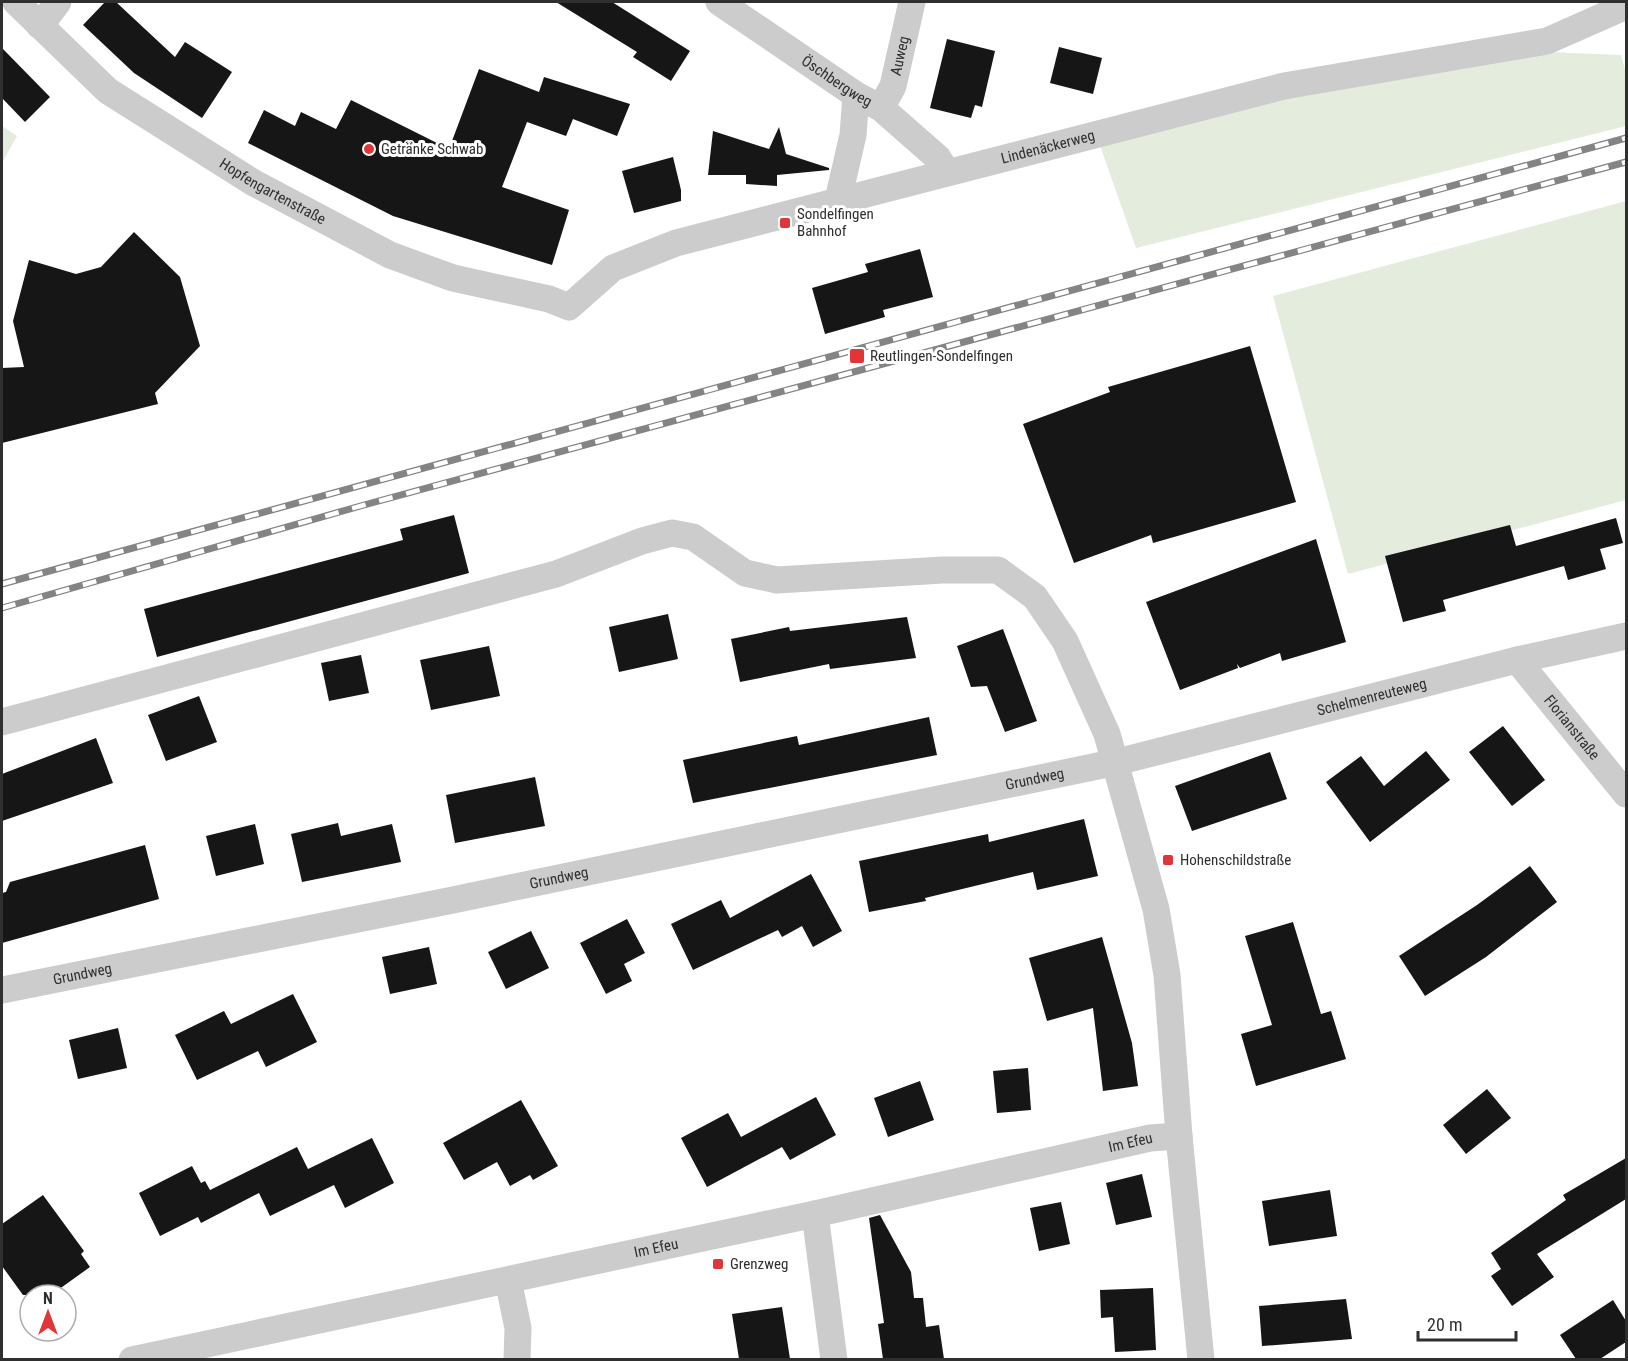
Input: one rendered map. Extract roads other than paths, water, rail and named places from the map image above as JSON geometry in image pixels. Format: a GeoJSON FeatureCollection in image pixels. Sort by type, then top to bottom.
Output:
{"type":"FeatureCollection","features":[{"type":"Feature","properties":{"kind":"street","name":"Hopfengartenstraße"},"geometry":{"type":"LineString","coordinates":[[16,2],[108,92],[235,171],[390,255],[453,278],[549,299],[569,307]]}},
{"type":"Feature","properties":{"kind":"street"},"geometry":{"type":"LineString","coordinates":[[39,26],[58,2]]}},
{"type":"Feature","properties":{"kind":"street","name":"Öschbergweg"},"geometry":{"type":"LineString","coordinates":[[719,2],[856,95],[881,108],[938,158],[947,172]]}},
{"type":"Feature","properties":{"kind":"street","name":"Auweg"},"geometry":{"type":"LineString","coordinates":[[881,108],[893,86],[912,2]]}},
{"type":"Feature","properties":{"kind":"street","name":"Lindenäckerweg"},"geometry":{"type":"LineString","coordinates":[[569,307],[613,268],[676,243],[1284,86],[1547,41],[1626,6]]}},
{"type":"Feature","properties":{"kind":"street"},"geometry":{"type":"LineString","coordinates":[[838,200],[853,135],[856,95]]}},
{"type":"Feature","properties":{"kind":"street"},"geometry":{"type":"LineString","coordinates":[[2,722],[556,574],[642,541],[672,533],[693,537],[745,573],[777,580],[943,570],[998,570],[1035,597],[1065,641],[1107,734],[1117,762],[1156,909],[1167,975],[1179,1136],[1201,1359]]}},
{"type":"Feature","properties":{"kind":"street","name":"Schelmenreuteweg"},"geometry":{"type":"LineString","coordinates":[[1117,762],[1517,660],[1626,636]]}},
{"type":"Feature","properties":{"kind":"street","name":"Florianstraße"},"geometry":{"type":"LineString","coordinates":[[1517,660],[1626,794]]}},
{"type":"Feature","properties":{"kind":"street","name":"Grundweg"},"geometry":{"type":"LineString","coordinates":[[2,990],[448,902],[1117,762]]}},
{"type":"Feature","properties":{"kind":"street","name":"Im Efeu"},"geometry":{"type":"LineString","coordinates":[[132,1359],[814,1214],[1150,1138],[1179,1136]]}},
{"type":"Feature","properties":{"kind":"street"},"geometry":{"type":"LineString","coordinates":[[814,1214],[834,1359]]}},
{"type":"Feature","properties":{"kind":"street"},"geometry":{"type":"LineString","coordinates":[[508,1280],[518,1328],[517,1359]]}},
{"type":"Feature","properties":{"kind":"railway"},"geometry":{"type":"LineString","coordinates":[[2,584],[1626,138]]}},
{"type":"Feature","properties":{"kind":"railway"},"geometry":{"type":"LineString","coordinates":[[2,608],[364,505],[1626,162]]}},
{"type":"Feature","properties":{"kind":"place","name":"Getränke Schwab"},"geometry":{"type":"Point","coordinates":[369,149]}},
{"type":"Feature","properties":{"kind":"place","name":"Sondelfingen Bahnhof"},"geometry":{"type":"Point","coordinates":[785,223]}},
{"type":"Feature","properties":{"kind":"place","name":"Reutlingen-Sondelfingen"},"geometry":{"type":"Point","coordinates":[857,356]}},
{"type":"Feature","properties":{"kind":"place","name":"Hohenschildstraße"},"geometry":{"type":"Point","coordinates":[1168,860]}},
{"type":"Feature","properties":{"kind":"place","name":"Grenzweg"},"geometry":{"type":"Point","coordinates":[718,1264]}}]}
